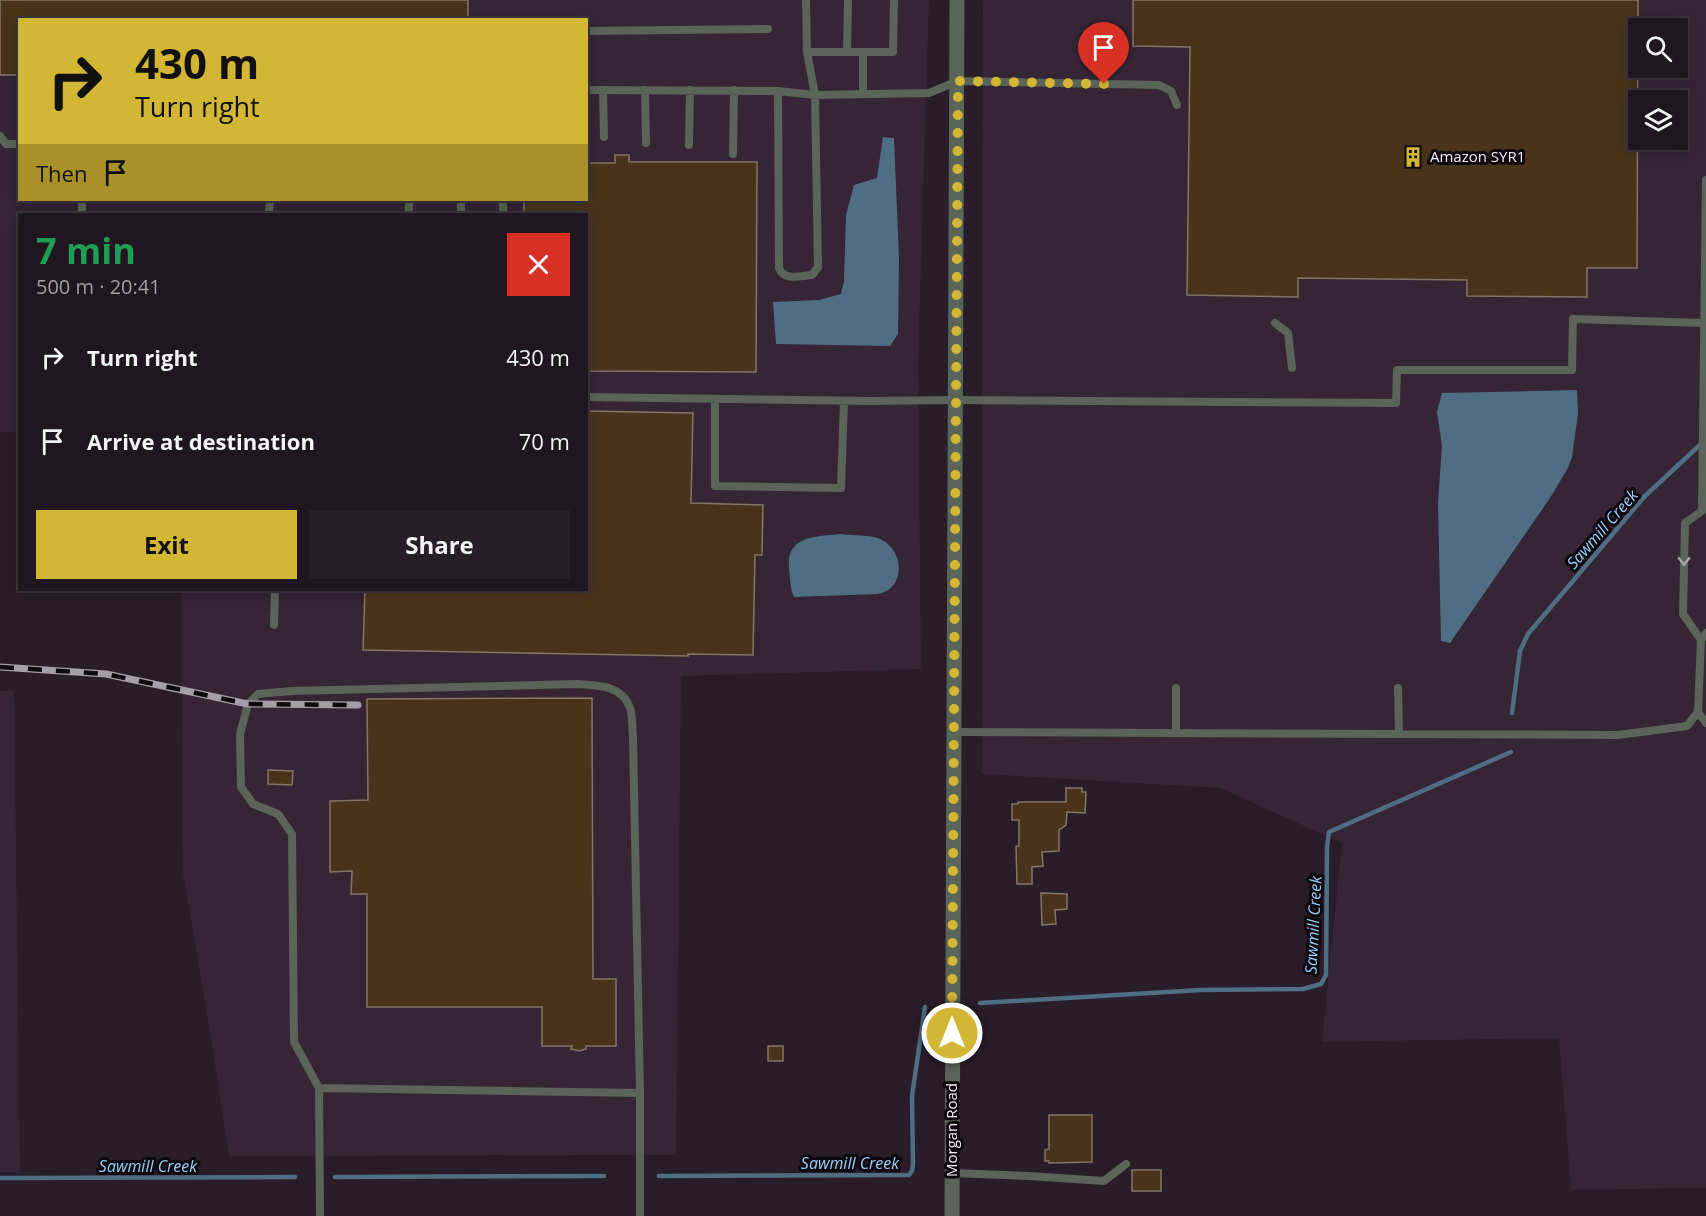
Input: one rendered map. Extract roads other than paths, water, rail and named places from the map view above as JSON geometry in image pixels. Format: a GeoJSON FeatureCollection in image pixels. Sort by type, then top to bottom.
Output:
{"type":"FeatureCollection","features":[{"type":"Feature","properties":{"kind":"street","name":"Morgan Road"},"geometry":{"type":"LineString","coordinates":[[952,1216],[957,0]]}},
{"type":"Feature","properties":{"kind":"lane"},"geometry":{"type":"LineString","coordinates":[[778,91],[779,268],[781,273],[787,277],[812,275],[818,267],[815,95],[807,52],[806,0]]}},
{"type":"Feature","properties":{"kind":"lane"},"geometry":{"type":"LineString","coordinates":[[847,52],[848,0]]}},
{"type":"Feature","properties":{"kind":"lane"},"geometry":{"type":"LineString","coordinates":[[807,52],[893,52],[894,0]]}},
{"type":"Feature","properties":{"kind":"lane"},"geometry":{"type":"LineString","coordinates":[[588,31],[768,29]]}},
{"type":"Feature","properties":{"kind":"lane"},"geometry":{"type":"LineString","coordinates":[[863,52],[863,93]]}},
{"type":"Feature","properties":{"kind":"lane"},"geometry":{"type":"LineString","coordinates":[[588,90],[734,90],[815,95],[929,93],[958,81],[1159,85],[1171,91],[1177,105]]}},
{"type":"Feature","properties":{"kind":"lane"},"geometry":{"type":"LineString","coordinates":[[603,90],[604,137]]}},
{"type":"Feature","properties":{"kind":"lane"},"geometry":{"type":"LineString","coordinates":[[645,90],[646,143]]}},
{"type":"Feature","properties":{"kind":"lane"},"geometry":{"type":"LineString","coordinates":[[689,145],[690,90]]}},
{"type":"Feature","properties":{"kind":"lane"},"geometry":{"type":"LineString","coordinates":[[733,154],[734,90]]}},
{"type":"Feature","properties":{"kind":"lane"},"geometry":{"type":"LineString","coordinates":[[0,136],[6,144],[18,144]]}},
{"type":"Feature","properties":{"kind":"lane"},"geometry":{"type":"LineString","coordinates":[[954,732],[1618,735],[1687,726],[1698,712],[1703,637],[1683,614],[1685,524],[1704,512],[1706,180]]}},
{"type":"Feature","properties":{"kind":"lane"},"geometry":{"type":"LineString","coordinates":[[588,397],[844,401],[1396,403],[1397,370],[1572,370],[1574,319],[1704,323]]}},
{"type":"Feature","properties":{"kind":"lane"},"geometry":{"type":"LineString","coordinates":[[1275,323],[1288,333],[1292,368]]}},
{"type":"Feature","properties":{"kind":"lane"},"geometry":{"type":"LineString","coordinates":[[715,399],[715,486],[761,487],[841,488],[844,401]]}},
{"type":"Feature","properties":{"kind":"lane"},"geometry":{"type":"LineString","coordinates":[[274,625],[275,591]]}},
{"type":"Feature","properties":{"kind":"lane"},"geometry":{"type":"LineString","coordinates":[[320,1216],[320,1088],[294,1042],[292,834],[278,814],[253,804],[241,787],[240,734],[248,704],[258,694],[291,691],[577,684],[603,685],[622,694],[631,709],[640,1093],[640,1216]]}},
{"type":"Feature","properties":{"kind":"lane"},"geometry":{"type":"LineString","coordinates":[[1176,688],[1176,733]]}},
{"type":"Feature","properties":{"kind":"lane"},"geometry":{"type":"LineString","coordinates":[[1398,688],[1399,734]]}},
{"type":"Feature","properties":{"kind":"lane"},"geometry":{"type":"LineString","coordinates":[[1698,712],[1706,723]]}},
{"type":"Feature","properties":{"kind":"lane"},"geometry":{"type":"LineString","coordinates":[[320,1088],[640,1093]]}},
{"type":"Feature","properties":{"kind":"lane"},"geometry":{"type":"LineString","coordinates":[[952,1173],[1104,1181],[1126,1164]]}},
{"type":"Feature","properties":{"kind":"water"},"geometry":{"type":"Polygon","coordinates":[[[883,137],[894,138],[899,258],[898,334],[890,346],[776,344],[773,302],[819,300],[841,294],[844,281],[846,215],[854,185],[877,178],[883,137]]]}},
{"type":"Feature","properties":{"kind":"water"},"geometry":{"type":"Polygon","coordinates":[[[1577,390],[1578,414],[1572,457],[1568,468],[1550,498],[1450,643],[1441,641],[1438,503],[1442,446],[1437,412],[1442,393],[1577,390]]]}},
{"type":"Feature","properties":{"kind":"water"},"geometry":{"type":"Polygon","coordinates":[[[840,534],[873,537],[889,545],[895,552],[899,569],[894,585],[878,594],[794,597],[789,568],[792,549],[804,540],[813,537],[840,534]]]}},
{"type":"Feature","properties":{"kind":"waterway","name":"Sawmill Creek"},"geometry":{"type":"LineString","coordinates":[[1512,713],[1520,651],[1528,634],[1644,497],[1702,443]]}},
{"type":"Feature","properties":{"kind":"waterway","name":"Sawmill Creek"},"geometry":{"type":"LineString","coordinates":[[980,1003],[1201,990],[1303,989],[1321,984],[1326,975],[1329,832],[1511,752]]}},
{"type":"Feature","properties":{"kind":"waterway","name":"Sawmill Creek"},"geometry":{"type":"LineString","coordinates":[[659,1176],[909,1175],[913,1164],[912,1096],[925,1007]]}},
{"type":"Feature","properties":{"kind":"waterway","name":"Sawmill Creek"},"geometry":{"type":"LineString","coordinates":[[335,1177],[604,1176]]}},
{"type":"Feature","properties":{"kind":"waterway","name":"Sawmill Creek"},"geometry":{"type":"LineString","coordinates":[[0,1178],[295,1177]]}},
{"type":"Feature","properties":{"kind":"railway"},"geometry":{"type":"LineString","coordinates":[[0,667],[106,674],[248,704],[358,705]]}},
{"type":"Feature","properties":{"kind":"place","name":"Amazon SYR1"},"geometry":{"type":"Point","coordinates":[1413,157]}}]}
